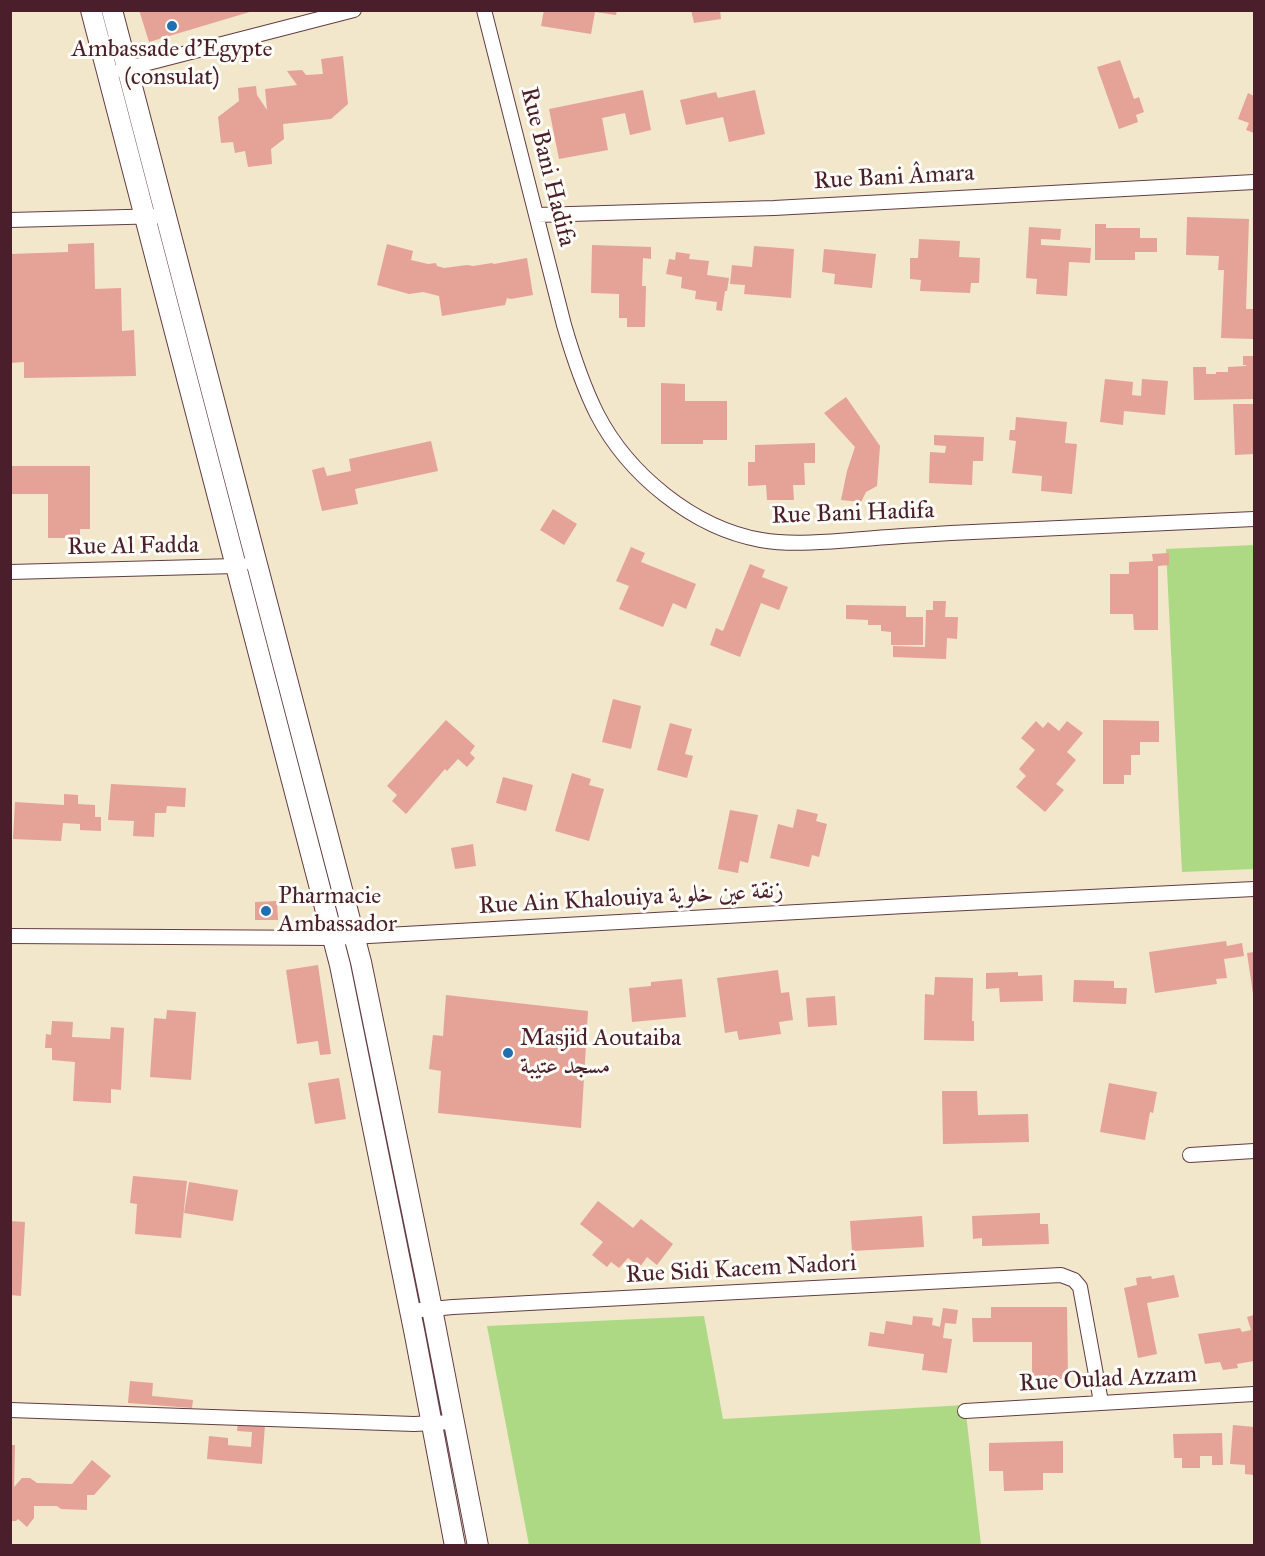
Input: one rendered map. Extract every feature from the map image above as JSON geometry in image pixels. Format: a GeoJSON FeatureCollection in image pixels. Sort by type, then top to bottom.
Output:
{"type":"FeatureCollection","features":[{"type":"Feature","properties":{"kind":"street"},"geometry":{"type":"LineString","coordinates":[[91,10],[340,965],[455,1545]]}},
{"type":"Feature","properties":{"kind":"street"},"geometry":{"type":"LineString","coordinates":[[112,10],[355,937],[478,1545]]}},
{"type":"Feature","properties":{"kind":"street"},"geometry":{"type":"LineString","coordinates":[[107,74],[354,10]]}},
{"type":"Feature","properties":{"kind":"street","name":"Rue Bani Hadifa"},"geometry":{"type":"LineString","coordinates":[[484,10],[564,325],[579,373],[598,415],[620,450],[647,480],[684,509],[721,528],[761,540],[813,543],[929,534],[1254,519]]}},
{"type":"Feature","properties":{"kind":"street","name":"Rue Bani Âmara"},"geometry":{"type":"LineString","coordinates":[[537,215],[774,208],[1254,182]]}},
{"type":"Feature","properties":{"kind":"street"},"geometry":{"type":"LineString","coordinates":[[10,220],[165,216]]}},
{"type":"Feature","properties":{"kind":"street","name":"Rue Al Fadda"},"geometry":{"type":"LineString","coordinates":[[10,572],[236,567],[255,561]]}},
{"type":"Feature","properties":{"kind":"street","name":"Rue Ain Khalouiya زنقة عين خلوية"},"geometry":{"type":"LineString","coordinates":[[10,936],[333,938],[1254,889]]}},
{"type":"Feature","properties":{"kind":"street"},"geometry":{"type":"LineString","coordinates":[[1190,1155],[1254,1151]]}},
{"type":"Feature","properties":{"kind":"street","name":"Rue Sidi Kacem Nadori"},"geometry":{"type":"LineString","coordinates":[[410,1311],[1060,1275],[1074,1280],[1080,1287],[1101,1402]]}},
{"type":"Feature","properties":{"kind":"street","name":"Rue Oulad Azzam"},"geometry":{"type":"LineString","coordinates":[[965,1411],[1254,1394]]}},
{"type":"Feature","properties":{"kind":"street"},"geometry":{"type":"LineString","coordinates":[[10,1410],[414,1424],[454,1422]]}},
{"type":"Feature","properties":{"kind":"green space"},"geometry":{"type":"Polygon","coordinates":[[[1254,545],[1254,869],[1182,872],[1166,549],[1254,545]]]}},
{"type":"Feature","properties":{"kind":"green space"},"geometry":{"type":"Polygon","coordinates":[[[704,1316],[723,1419],[965,1405],[981,1545],[529,1545],[487,1326],[704,1316]]]}},
{"type":"Feature","properties":{"kind":"building","name":"Ambassade d'Egypte (consulat)"},"geometry":{"type":"Polygon","coordinates":[[[139,10],[253,10],[253,11],[149,42],[139,10]]]}},
{"type":"Feature","properties":{"kind":"building"},"geometry":{"type":"Polygon","coordinates":[[[544,10],[617,10],[616,15],[595,12],[591,34],[541,26],[544,10]]]}},
{"type":"Feature","properties":{"kind":"building"},"geometry":{"type":"Polygon","coordinates":[[[691,10],[720,10],[721,19],[694,23],[691,10]]]}},
{"type":"Feature","properties":{"kind":"building"},"geometry":{"type":"Polygon","coordinates":[[[343,56],[348,104],[331,119],[283,124],[284,139],[271,149],[272,164],[248,167],[245,151],[235,153],[233,142],[221,143],[218,117],[239,101],[238,88],[256,86],[257,95],[267,110],[265,89],[297,85],[287,71],[302,70],[306,75],[323,74],[321,59],[343,56]]]}},
{"type":"Feature","properties":{"kind":"building"},"geometry":{"type":"Polygon","coordinates":[[[1120,60],[1134,99],[1139,97],[1144,112],[1136,115],[1138,122],[1119,129],[1097,67],[1120,60]]]}},
{"type":"Feature","properties":{"kind":"building"},"geometry":{"type":"Polygon","coordinates":[[[643,90],[651,130],[630,135],[625,113],[602,118],[608,150],[559,159],[549,109],[643,90]]]}},
{"type":"Feature","properties":{"kind":"building"},"geometry":{"type":"Polygon","coordinates":[[[755,90],[765,134],[729,142],[723,117],[686,125],[680,100],[716,92],[718,98],[755,90]]]}},
{"type":"Feature","properties":{"kind":"building"},"geometry":{"type":"Polygon","coordinates":[[[1248,93],[1254,96],[1254,133],[1246,130],[1249,123],[1238,119],[1248,93]]]}},
{"type":"Feature","properties":{"kind":"building"},"geometry":{"type":"Polygon","coordinates":[[[1187,217],[1249,219],[1246,309],[1254,309],[1254,339],[1221,338],[1224,270],[1218,270],[1219,256],[1186,255],[1187,217]]]}},
{"type":"Feature","properties":{"kind":"building"},"geometry":{"type":"Polygon","coordinates":[[[1095,224],[1106,224],[1106,228],[1140,228],[1140,238],[1157,238],[1157,252],[1135,252],[1135,260],[1095,260],[1095,224]]]}},
{"type":"Feature","properties":{"kind":"building"},"geometry":{"type":"Polygon","coordinates":[[[1029,227],[1061,229],[1060,240],[1041,239],[1041,245],[1091,248],[1090,263],[1069,262],[1067,296],[1036,294],[1037,279],[1026,278],[1029,227]]]}},
{"type":"Feature","properties":{"kind":"building"},"geometry":{"type":"Polygon","coordinates":[[[919,239],[960,241],[959,257],[980,258],[979,283],[971,283],[970,293],[920,291],[921,280],[910,279],[910,258],[918,258],[919,239]]]}},
{"type":"Feature","properties":{"kind":"building"},"geometry":{"type":"Polygon","coordinates":[[[94,243],[95,289],[121,288],[122,331],[134,330],[136,376],[24,378],[24,362],[10,363],[10,254],[68,252],[68,244],[94,243]]]}},
{"type":"Feature","properties":{"kind":"building"},"geometry":{"type":"Polygon","coordinates":[[[387,244],[413,251],[411,260],[428,264],[436,263],[437,266],[444,268],[494,264],[527,258],[533,295],[507,298],[505,305],[442,316],[439,296],[423,292],[409,294],[377,285],[387,244]]]}},
{"type":"Feature","properties":{"kind":"building"},"geometry":{"type":"Polygon","coordinates":[[[592,245],[651,247],[651,259],[643,258],[642,286],[646,286],[645,327],[627,327],[627,318],[619,318],[619,294],[591,293],[592,245]]]}},
{"type":"Feature","properties":{"kind":"building"},"geometry":{"type":"Polygon","coordinates":[[[754,246],[794,249],[791,298],[744,294],[745,285],[730,284],[732,265],[752,267],[754,246]]]}},
{"type":"Feature","properties":{"kind":"building"},"geometry":{"type":"Polygon","coordinates":[[[824,249],[876,254],[872,288],[834,284],[835,274],[822,272],[824,249]]]}},
{"type":"Feature","properties":{"kind":"building"},"geometry":{"type":"Polygon","coordinates":[[[676,252],[690,254],[689,259],[709,261],[707,275],[729,278],[722,311],[716,310],[717,302],[695,299],[696,291],[681,288],[682,277],[666,274],[669,259],[675,260],[676,252]]]}},
{"type":"Feature","properties":{"kind":"building"},"geometry":{"type":"Polygon","coordinates":[[[1243,356],[1254,356],[1254,399],[1194,400],[1193,367],[1206,367],[1206,374],[1228,372],[1228,367],[1246,366],[1243,365],[1243,356]]]}},
{"type":"Feature","properties":{"kind":"building"},"geometry":{"type":"Polygon","coordinates":[[[1105,379],[1133,382],[1132,395],[1141,396],[1142,379],[1168,381],[1165,415],[1124,411],[1123,425],[1100,422],[1105,379]]]}},
{"type":"Feature","properties":{"kind":"building"},"geometry":{"type":"Polygon","coordinates":[[[661,383],[685,384],[685,401],[727,401],[727,440],[703,440],[703,444],[661,444],[661,383]]]}},
{"type":"Feature","properties":{"kind":"building"},"geometry":{"type":"Polygon","coordinates":[[[846,397],[880,446],[877,486],[866,492],[861,502],[841,500],[855,447],[824,413],[846,397]]]}},
{"type":"Feature","properties":{"kind":"building"},"geometry":{"type":"Polygon","coordinates":[[[1233,404],[1254,404],[1254,454],[1235,455],[1233,404]]]}},
{"type":"Feature","properties":{"kind":"building"},"geometry":{"type":"Polygon","coordinates":[[[1016,417],[1067,422],[1065,443],[1077,444],[1072,494],[1041,491],[1042,476],[1012,473],[1016,441],[1009,440],[1010,430],[1015,430],[1016,417]]]}},
{"type":"Feature","properties":{"kind":"building"},"geometry":{"type":"Polygon","coordinates":[[[934,435],[984,437],[983,461],[973,461],[972,485],[929,483],[930,452],[945,453],[946,446],[934,445],[934,435]]]}},
{"type":"Feature","properties":{"kind":"building"},"geometry":{"type":"Polygon","coordinates":[[[431,441],[438,471],[355,489],[358,504],[322,511],[312,470],[324,467],[327,476],[351,471],[349,459],[431,441]]]}},
{"type":"Feature","properties":{"kind":"building"},"geometry":{"type":"Polygon","coordinates":[[[815,443],[815,463],[804,463],[805,485],[793,485],[794,500],[767,500],[766,485],[748,486],[748,462],[755,462],[755,445],[815,443]]]}},
{"type":"Feature","properties":{"kind":"building"},"geometry":{"type":"Polygon","coordinates":[[[10,466],[90,466],[90,529],[80,529],[80,538],[48,538],[48,494],[10,494],[10,466]]]}},
{"type":"Feature","properties":{"kind":"building"},"geometry":{"type":"Polygon","coordinates":[[[553,509],[577,524],[564,545],[540,530],[553,509]]]}},
{"type":"Feature","properties":{"kind":"building"},"geometry":{"type":"Polygon","coordinates":[[[631,547],[645,553],[641,562],[696,584],[686,609],[673,603],[663,627],[619,609],[629,586],[616,581],[631,547]]]}},
{"type":"Feature","properties":{"kind":"building"},"geometry":{"type":"Polygon","coordinates":[[[1169,553],[1169,565],[1158,566],[1158,630],[1134,630],[1133,614],[1110,614],[1110,574],[1129,574],[1129,562],[1153,561],[1152,554],[1169,553]]]}},
{"type":"Feature","properties":{"kind":"building"},"geometry":{"type":"Polygon","coordinates":[[[750,564],[765,570],[762,577],[788,587],[779,610],[761,603],[740,657],[710,645],[716,628],[723,631],[750,564]]]}},
{"type":"Feature","properties":{"kind":"building"},"geometry":{"type":"Polygon","coordinates":[[[933,601],[946,601],[945,617],[958,617],[957,639],[947,638],[946,659],[893,657],[893,646],[925,647],[926,610],[933,610],[933,601]]]}},
{"type":"Feature","properties":{"kind":"building"},"geometry":{"type":"Polygon","coordinates":[[[846,605],[906,606],[906,617],[923,617],[923,645],[891,645],[891,632],[881,631],[881,625],[868,625],[868,620],[846,619],[846,605]]]}},
{"type":"Feature","properties":{"kind":"building"},"geometry":{"type":"Polygon","coordinates":[[[613,699],[641,706],[631,749],[602,742],[613,699]]]}},
{"type":"Feature","properties":{"kind":"building"},"geometry":{"type":"Polygon","coordinates":[[[446,720],[475,746],[470,753],[475,758],[467,767],[458,759],[447,771],[445,769],[406,814],[392,801],[397,795],[387,786],[446,720]]]}},
{"type":"Feature","properties":{"kind":"building"},"geometry":{"type":"Polygon","coordinates":[[[1103,720],[1159,721],[1159,742],[1140,742],[1140,755],[1131,755],[1131,775],[1124,775],[1124,784],[1103,784],[1103,720]]]}},
{"type":"Feature","properties":{"kind":"building"},"geometry":{"type":"Polygon","coordinates":[[[1036,721],[1043,728],[1048,722],[1059,731],[1067,721],[1083,733],[1067,752],[1076,760],[1056,784],[1064,790],[1045,812],[1016,787],[1026,776],[1019,769],[1035,750],[1021,738],[1036,721]]]}},
{"type":"Feature","properties":{"kind":"building"},"geometry":{"type":"Polygon","coordinates":[[[670,723],[692,729],[685,754],[693,756],[687,778],[657,770],[670,723]]]}},
{"type":"Feature","properties":{"kind":"building"},"geometry":{"type":"Polygon","coordinates":[[[572,773],[591,779],[589,785],[604,789],[589,841],[555,831],[572,773]]]}},
{"type":"Feature","properties":{"kind":"building"},"geometry":{"type":"Polygon","coordinates":[[[503,777],[533,785],[526,811],[496,803],[503,777]]]}},
{"type":"Feature","properties":{"kind":"building"},"geometry":{"type":"Polygon","coordinates":[[[111,784],[186,788],[185,807],[167,806],[166,813],[155,813],[154,837],[133,836],[134,821],[108,820],[111,784]]]}},
{"type":"Feature","properties":{"kind":"building"},"geometry":{"type":"Polygon","coordinates":[[[64,794],[78,795],[78,804],[95,805],[95,817],[101,817],[101,831],[80,830],[80,824],[63,823],[61,841],[13,839],[15,802],[64,805],[64,794]]]}},
{"type":"Feature","properties":{"kind":"building"},"geometry":{"type":"Polygon","coordinates":[[[797,809],[818,814],[816,821],[827,824],[819,857],[812,855],[809,867],[770,858],[778,824],[793,828],[797,809]]]}},
{"type":"Feature","properties":{"kind":"building"},"geometry":{"type":"Polygon","coordinates":[[[730,810],[758,815],[748,863],[740,861],[738,873],[718,869],[730,810]]]}},
{"type":"Feature","properties":{"kind":"building"},"geometry":{"type":"Polygon","coordinates":[[[473,844],[476,866],[455,869],[451,848],[473,844]]]}},
{"type":"Feature","properties":{"kind":"building","name":"Pharmacie Ambassador"},"geometry":{"type":"Polygon","coordinates":[[[277,901],[278,920],[255,920],[255,902],[277,901]]]}},
{"type":"Feature","properties":{"kind":"building"},"geometry":{"type":"Polygon","coordinates":[[[1226,941],[1227,946],[1242,943],[1244,956],[1224,959],[1227,978],[1216,979],[1217,984],[1155,993],[1149,952],[1226,941]]]}},
{"type":"Feature","properties":{"kind":"building"},"geometry":{"type":"Polygon","coordinates":[[[1254,952],[1254,994],[1253,994],[1247,953],[1254,952]]]}},
{"type":"Feature","properties":{"kind":"building"},"geometry":{"type":"Polygon","coordinates":[[[318,965],[331,1054],[320,1055],[318,1041],[297,1044],[286,970],[318,965]]]}},
{"type":"Feature","properties":{"kind":"building"},"geometry":{"type":"Polygon","coordinates":[[[778,970],[781,993],[789,992],[793,1020],[779,1022],[781,1034],[739,1040],[737,1031],[725,1033],[717,978],[778,970]]]}},
{"type":"Feature","properties":{"kind":"building"},"geometry":{"type":"Polygon","coordinates":[[[1018,972],[1018,976],[1042,975],[1043,1001],[1000,1002],[999,988],[986,989],[986,973],[1018,972]]]}},
{"type":"Feature","properties":{"kind":"building"},"geometry":{"type":"Polygon","coordinates":[[[935,977],[973,978],[974,1041],[924,1040],[925,994],[934,995],[935,977]]]}},
{"type":"Feature","properties":{"kind":"building"},"geometry":{"type":"Polygon","coordinates":[[[682,979],[686,1017],[632,1022],[629,988],[651,986],[651,982],[682,979]]]}},
{"type":"Feature","properties":{"kind":"building"},"geometry":{"type":"Polygon","coordinates":[[[1074,980],[1114,981],[1114,988],[1127,988],[1126,1004],[1073,1002],[1074,980]]]}},
{"type":"Feature","properties":{"kind":"building","name":"Masjid Aoutaiba مسجد عتيبة"},"geometry":{"type":"Polygon","coordinates":[[[446,995],[588,1011],[581,1128],[438,1113],[441,1071],[429,1069],[433,1035],[443,1036],[446,995]]]}},
{"type":"Feature","properties":{"kind":"building"},"geometry":{"type":"Polygon","coordinates":[[[835,996],[837,1025],[808,1027],[806,998],[835,996]]]}},
{"type":"Feature","properties":{"kind":"building"},"geometry":{"type":"Polygon","coordinates":[[[167,1010],[196,1012],[191,1080],[150,1077],[154,1018],[166,1019],[167,1010]]]}},
{"type":"Feature","properties":{"kind":"building"},"geometry":{"type":"Polygon","coordinates":[[[52,1021],[73,1022],[72,1037],[110,1039],[111,1027],[124,1028],[121,1090],[111,1089],[111,1103],[73,1101],[75,1062],[52,1060],[52,1048],[45,1048],[46,1034],[51,1035],[52,1021]]]}},
{"type":"Feature","properties":{"kind":"building"},"geometry":{"type":"Polygon","coordinates":[[[339,1078],[346,1119],[315,1124],[308,1083],[339,1078]]]}},
{"type":"Feature","properties":{"kind":"building"},"geometry":{"type":"Polygon","coordinates":[[[1109,1083],[1157,1092],[1153,1113],[1150,1112],[1145,1140],[1100,1132],[1109,1083]]]}},
{"type":"Feature","properties":{"kind":"building"},"geometry":{"type":"Polygon","coordinates":[[[942,1091],[977,1091],[978,1115],[1028,1114],[1029,1142],[943,1144],[942,1091]]]}},
{"type":"Feature","properties":{"kind":"building"},"geometry":{"type":"Polygon","coordinates":[[[133,1176],[187,1181],[181,1238],[135,1234],[137,1204],[130,1203],[133,1176]]]}},
{"type":"Feature","properties":{"kind":"building"},"geometry":{"type":"Polygon","coordinates":[[[189,1182],[238,1190],[233,1221],[184,1213],[189,1182]]]}},
{"type":"Feature","properties":{"kind":"building"},"geometry":{"type":"Polygon","coordinates":[[[598,1201],[633,1228],[641,1219],[673,1244],[657,1265],[647,1257],[640,1267],[628,1258],[619,1268],[611,1262],[607,1267],[592,1255],[603,1242],[580,1224],[598,1201]]]}},
{"type":"Feature","properties":{"kind":"building"},"geometry":{"type":"Polygon","coordinates":[[[1040,1213],[1040,1224],[1048,1224],[1049,1244],[982,1246],[982,1238],[973,1239],[972,1216],[1040,1213]]]}},
{"type":"Feature","properties":{"kind":"building"},"geometry":{"type":"Polygon","coordinates":[[[922,1216],[924,1247],[852,1251],[850,1221],[922,1216]]]}},
{"type":"Feature","properties":{"kind":"building"},"geometry":{"type":"Polygon","coordinates":[[[10,1221],[25,1222],[21,1296],[10,1295],[10,1221]]]}},
{"type":"Feature","properties":{"kind":"building"},"geometry":{"type":"Polygon","coordinates":[[[1174,1275],[1179,1297],[1147,1303],[1157,1354],[1138,1358],[1124,1288],[1137,1285],[1136,1278],[1151,1276],[1152,1279],[1174,1275]]]}},
{"type":"Feature","properties":{"kind":"building"},"geometry":{"type":"Polygon","coordinates":[[[991,1307],[1067,1307],[1068,1379],[1032,1380],[1032,1342],[973,1342],[972,1318],[991,1318],[991,1307]]]}},
{"type":"Feature","properties":{"kind":"building"},"geometry":{"type":"Polygon","coordinates":[[[943,1308],[958,1310],[956,1324],[945,1323],[943,1338],[952,1339],[947,1373],[922,1370],[924,1354],[868,1346],[870,1332],[884,1334],[886,1321],[912,1325],[913,1316],[933,1318],[932,1325],[940,1327],[943,1308]]]}},
{"type":"Feature","properties":{"kind":"building"},"geometry":{"type":"Polygon","coordinates":[[[1254,1315],[1254,1361],[1237,1364],[1238,1368],[1223,1370],[1220,1362],[1205,1364],[1198,1334],[1240,1328],[1242,1332],[1251,1330],[1247,1317],[1254,1315]]]}},
{"type":"Feature","properties":{"kind":"building"},"geometry":{"type":"Polygon","coordinates":[[[130,1381],[153,1383],[152,1396],[193,1400],[192,1408],[128,1403],[130,1381]]]}},
{"type":"Feature","properties":{"kind":"building"},"geometry":{"type":"Polygon","coordinates":[[[238,1422],[265,1425],[262,1464],[207,1459],[209,1436],[228,1438],[228,1445],[251,1447],[252,1432],[237,1431],[238,1422]]]}},
{"type":"Feature","properties":{"kind":"building"},"geometry":{"type":"Polygon","coordinates":[[[1233,1425],[1254,1427],[1254,1475],[1245,1474],[1245,1465],[1230,1464],[1233,1425]]]}},
{"type":"Feature","properties":{"kind":"building"},"geometry":{"type":"Polygon","coordinates":[[[1222,1433],[1223,1465],[1212,1465],[1212,1456],[1200,1456],[1200,1468],[1182,1468],[1182,1458],[1174,1458],[1173,1434],[1222,1433]]]}},
{"type":"Feature","properties":{"kind":"building"},"geometry":{"type":"Polygon","coordinates":[[[1063,1441],[1063,1473],[1043,1473],[1043,1490],[1004,1491],[1003,1471],[989,1471],[989,1443],[1063,1441]]]}},
{"type":"Feature","properties":{"kind":"building"},"geometry":{"type":"Polygon","coordinates":[[[10,1445],[15,1445],[14,1487],[22,1478],[30,1478],[37,1483],[72,1484],[92,1460],[111,1476],[94,1495],[87,1495],[87,1510],[34,1506],[34,1518],[27,1527],[18,1519],[10,1521],[10,1445]]]}},
{"type":"Feature","properties":{"kind":"place","name":"Ambassade d'Egypte (consulat)"},"geometry":{"type":"Point","coordinates":[172,26]}},
{"type":"Feature","properties":{"kind":"place","name":"Pharmacie Ambassador"},"geometry":{"type":"Point","coordinates":[266,911]}},
{"type":"Feature","properties":{"kind":"place","name":"Masjid Aoutaiba مسجد عتيبة"},"geometry":{"type":"Point","coordinates":[508,1053]}}]}
